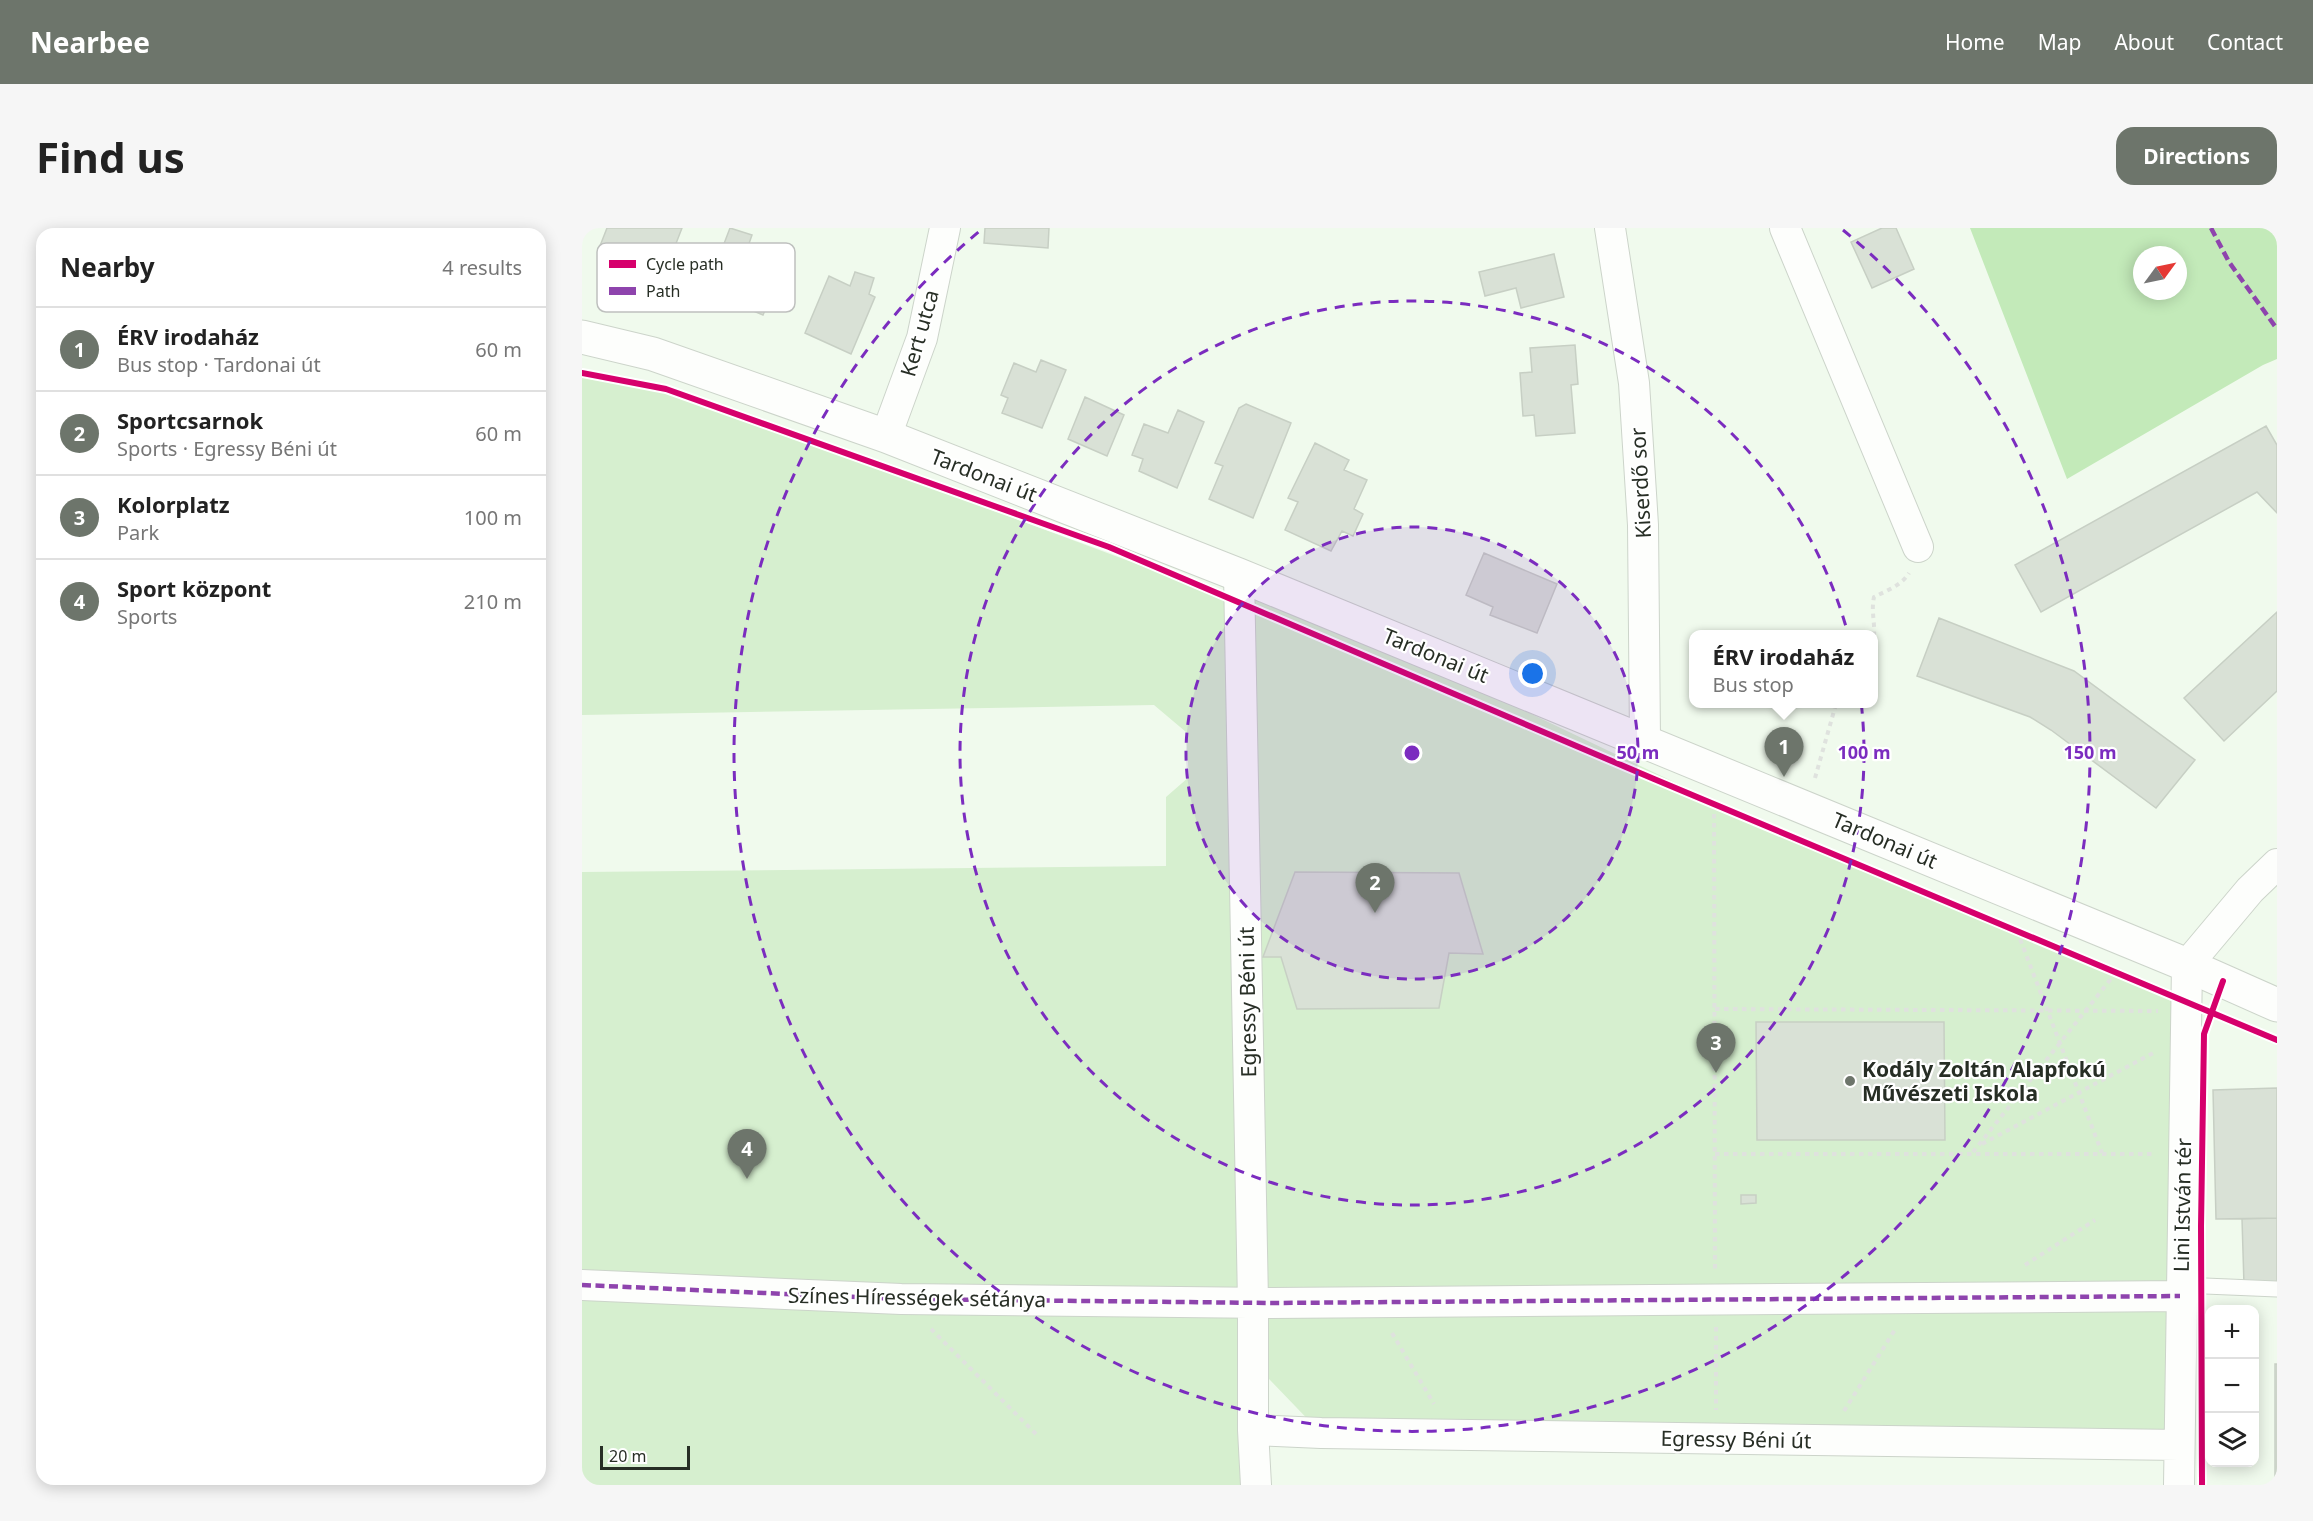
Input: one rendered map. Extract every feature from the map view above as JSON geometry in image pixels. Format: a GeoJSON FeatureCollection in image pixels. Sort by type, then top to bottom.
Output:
{"type":"FeatureCollection","features":[{"type":"Feature","properties":{"kind":"street","name":"Kert utca"},"geometry":{"type":"LineString","coordinates":[[886,436],[922,338],[945,228]]}},
{"type":"Feature","properties":{"kind":"street","name":"Kiserdő sor"},"geometry":{"type":"LineString","coordinates":[[1610,228],[1634,383],[1643,525],[1645,740]]}},
{"type":"Feature","properties":{"kind":"street"},"geometry":{"type":"LineString","coordinates":[[1785,228],[1918,547]]}},
{"type":"Feature","properties":{"kind":"street","name":"Tardonai út"},"geometry":{"type":"LineString","coordinates":[[582,337],[653,354],[886,436],[1239,575],[1645,740],[2187,965],[2277,1005]]}},
{"type":"Feature","properties":{"kind":"street","name":"Egressy Béni út"},"geometry":{"type":"LineString","coordinates":[[1239,575],[1254,1441],[1454,1435],[2179,1444]]}},
{"type":"Feature","properties":{"kind":"street"},"geometry":{"type":"LineString","coordinates":[[2187,965],[2250,890],[2277,864]]}},
{"type":"Feature","properties":{"kind":"street","name":"Lini István tér"},"geometry":{"type":"LineString","coordinates":[[2179,1444],[2187,965]]}},
{"type":"Feature","properties":{"kind":"street","name":"Színes Hírességek sétánya"},"geometry":{"type":"LineString","coordinates":[[582,1285],[901,1299],[1253,1302],[1915,1297],[2180,1290]]}},
{"type":"Feature","properties":{"kind":"street"},"geometry":{"type":"LineString","coordinates":[[1254,1441],[1256,1485]]}},
{"type":"Feature","properties":{"kind":"street"},"geometry":{"type":"LineString","coordinates":[[2178,1485],[2179,1444]]}},
{"type":"Feature","properties":{"kind":"lane"},"geometry":{"type":"LineString","coordinates":[[2180,1290],[2277,1288]]}},
{"type":"Feature","properties":{"kind":"path"},"geometry":{"type":"LineString","coordinates":[[1875,630],[1871,611],[1874,597],[1893,588],[1908,577],[1918,547]]}},
{"type":"Feature","properties":{"kind":"path"},"geometry":{"type":"LineString","coordinates":[[1806,807],[1835,708]]}},
{"type":"Feature","properties":{"kind":"path"},"geometry":{"type":"LineString","coordinates":[[1704,800],[1725,809]]}},
{"type":"Feature","properties":{"kind":"path"},"geometry":{"type":"LineString","coordinates":[[1714,804],[1716,1438]]}},
{"type":"Feature","properties":{"kind":"path"},"geometry":{"type":"LineString","coordinates":[[2007,927],[2028,936]]}},
{"type":"Feature","properties":{"kind":"path"},"geometry":{"type":"LineString","coordinates":[[2017,931],[2102,1153]]}},
{"type":"Feature","properties":{"kind":"path"},"geometry":{"type":"LineString","coordinates":[[1972,1153],[2116,973],[2133,944]]}},
{"type":"Feature","properties":{"kind":"path"},"geometry":{"type":"LineString","coordinates":[[2105,969],[2126,977]]}},
{"type":"Feature","properties":{"kind":"path"},"geometry":{"type":"LineString","coordinates":[[1715,1009],[2085,1011],[2186,1024]]}},
{"type":"Feature","properties":{"kind":"path"},"geometry":{"type":"LineString","coordinates":[[1978,1145],[2079,1092],[2186,1024]]}},
{"type":"Feature","properties":{"kind":"path"},"geometry":{"type":"LineString","coordinates":[[1715,1154],[2183,1154]]}},
{"type":"Feature","properties":{"kind":"path"},"geometry":{"type":"LineString","coordinates":[[2024,1266],[2095,1220]]}},
{"type":"Feature","properties":{"kind":"path"},"geometry":{"type":"LineString","coordinates":[[1826,1440],[1915,1297]]}},
{"type":"Feature","properties":{"kind":"path"},"geometry":{"type":"LineString","coordinates":[[901,1299],[1039,1437]]}},
{"type":"Feature","properties":{"kind":"path"},"geometry":{"type":"LineString","coordinates":[[1372,1302],[1454,1435]]}},
{"type":"Feature","properties":{"kind":"green space"},"geometry":{"type":"Polygon","coordinates":[[[1970,228],[2277,228],[2277,359],[2067,479],[1970,228]]]}},
{"type":"Feature","properties":{"kind":"green space"},"geometry":{"type":"Polygon","coordinates":[[[582,373],[666,389],[1239,602],[1239,575],[1777,831],[2186,1003],[2172,1444],[1321,1433],[1269,1379],[1247,1006],[1241,1485],[582,1485],[582,872],[1166,866],[1166,797],[1189,777],[1186,732],[1154,705],[582,715],[582,373]]]}},
{"type":"Feature","properties":{"kind":"building"},"geometry":{"type":"Polygon","coordinates":[[[607,228],[682,228],[676,243],[601,243],[607,228]]]}},
{"type":"Feature","properties":{"kind":"building"},"geometry":{"type":"Polygon","coordinates":[[[730,228],[752,235],[749,243],[724,243],[730,228]]]}},
{"type":"Feature","properties":{"kind":"building"},"geometry":{"type":"Polygon","coordinates":[[[985,228],[1049,228],[1048,248],[984,243],[985,228]]]}},
{"type":"Feature","properties":{"kind":"building"},"geometry":{"type":"Polygon","coordinates":[[[1882,228],[1896,228],[1914,269],[1872,288],[1851,242],[1882,228]]]}},
{"type":"Feature","properties":{"kind":"building"},"geometry":{"type":"Polygon","coordinates":[[[1554,254],[1564,297],[1521,308],[1516,288],[1485,296],[1479,272],[1554,254]]]}},
{"type":"Feature","properties":{"kind":"building"},"geometry":{"type":"Polygon","coordinates":[[[855,272],[874,278],[869,294],[875,297],[851,354],[805,333],[829,276],[850,286],[855,272]]]}},
{"type":"Feature","properties":{"kind":"building"},"geometry":{"type":"Polygon","coordinates":[[[1575,345],[1578,384],[1571,385],[1575,433],[1536,436],[1534,415],[1523,416],[1520,373],[1532,372],[1530,348],[1575,345]]]}},
{"type":"Feature","properties":{"kind":"building"},"geometry":{"type":"Polygon","coordinates":[[[1041,360],[1066,370],[1042,428],[1002,413],[1008,398],[1001,395],[1014,363],[1036,372],[1041,360]]]}},
{"type":"Feature","properties":{"kind":"building"},"geometry":{"type":"Polygon","coordinates":[[[1085,397],[1124,415],[1107,456],[1068,439],[1085,397]]]}},
{"type":"Feature","properties":{"kind":"building"},"geometry":{"type":"Polygon","coordinates":[[[1246,404],[1291,423],[1253,518],[1209,499],[1223,466],[1215,463],[1239,408],[1246,404]]]}},
{"type":"Feature","properties":{"kind":"building"},"geometry":{"type":"Polygon","coordinates":[[[1178,410],[1204,422],[1177,488],[1139,471],[1143,459],[1132,455],[1144,424],[1168,433],[1178,410]]]}},
{"type":"Feature","properties":{"kind":"building"},"geometry":{"type":"Polygon","coordinates":[[[2266,426],[2277,445],[2277,513],[2257,492],[2041,612],[2015,565],[2266,426]]]}},
{"type":"Feature","properties":{"kind":"building"},"geometry":{"type":"Polygon","coordinates":[[[1315,443],[1349,460],[1344,470],[1367,480],[1354,509],[1363,514],[1353,536],[1342,531],[1331,551],[1285,530],[1298,502],[1288,498],[1315,443]]]}},
{"type":"Feature","properties":{"kind":"building"},"geometry":{"type":"Polygon","coordinates":[[[1484,553],[1557,584],[1537,633],[1490,615],[1493,607],[1466,595],[1484,553]]]}},
{"type":"Feature","properties":{"kind":"building"},"geometry":{"type":"Polygon","coordinates":[[[2277,612],[2277,691],[2224,741],[2184,698],[2277,612]]]}},
{"type":"Feature","properties":{"kind":"building"},"geometry":{"type":"Polygon","coordinates":[[[1939,618],[2074,671],[2195,760],[2156,808],[2030,717],[1917,676],[1939,618]]]}},
{"type":"Feature","properties":{"kind":"building"},"geometry":{"type":"Polygon","coordinates":[[[1295,872],[1459,873],[1483,954],[1449,953],[1439,1008],[1297,1009],[1281,957],[1263,957],[1295,872]]]}},
{"type":"Feature","properties":{"kind":"building","name":"Kodály Zoltán Alapfokú Művészeti Iskola"},"geometry":{"type":"Polygon","coordinates":[[[1756,1022],[1944,1022],[1945,1140],[1757,1140],[1756,1022]]]}},
{"type":"Feature","properties":{"kind":"building"},"geometry":{"type":"Polygon","coordinates":[[[2277,1088],[2277,1218],[2216,1219],[2213,1090],[2277,1088]]]}},
{"type":"Feature","properties":{"kind":"building"},"geometry":{"type":"Polygon","coordinates":[[[1741,1195],[1756,1195],[1756,1203],[1741,1204],[1741,1195]]]}},
{"type":"Feature","properties":{"kind":"building"},"geometry":{"type":"Polygon","coordinates":[[[2277,1218],[2277,1284],[2244,1285],[2242,1219],[2277,1218]]]}},
{"type":"Feature","properties":{"kind":"building"},"geometry":{"type":"Polygon","coordinates":[[[2275,1364],[2277,1364],[2277,1485],[2275,1485],[2275,1364]]]}},
{"type":"Feature","properties":{"kind":"marked path"},"geometry":{"type":"LineString","coordinates":[[2211,228],[2229,262],[2277,329]]}},
{"type":"Feature","properties":{"kind":"marked path"},"geometry":{"type":"LineString","coordinates":[[582,1285],[901,1299],[1272,1303],[2180,1296]]}},
{"type":"Feature","properties":{"kind":"cycle path"},"geometry":{"type":"LineString","coordinates":[[582,373],[666,389],[1109,547],[1654,779],[2277,1040]]}},
{"type":"Feature","properties":{"kind":"cycle path"},"geometry":{"type":"LineString","coordinates":[[2202,1485],[2201,1226],[2204,1034],[2223,981]]}},
{"type":"Feature","properties":{"kind":"place","name":"ÉRV irodaház"},"geometry":{"type":"Point","coordinates":[1784,777]}},
{"type":"Feature","properties":{"kind":"place","name":"Sportcsarnok"},"geometry":{"type":"Point","coordinates":[1375,913]}},
{"type":"Feature","properties":{"kind":"place","name":"Kolorplatz"},"geometry":{"type":"Point","coordinates":[1716,1073]}},
{"type":"Feature","properties":{"kind":"place","name":"Kodály Zoltán Alapfokú Művészeti Iskola"},"geometry":{"type":"Point","coordinates":[1850,1081]}},
{"type":"Feature","properties":{"kind":"place","name":"Sport központ"},"geometry":{"type":"Point","coordinates":[747,1179]}}]}
